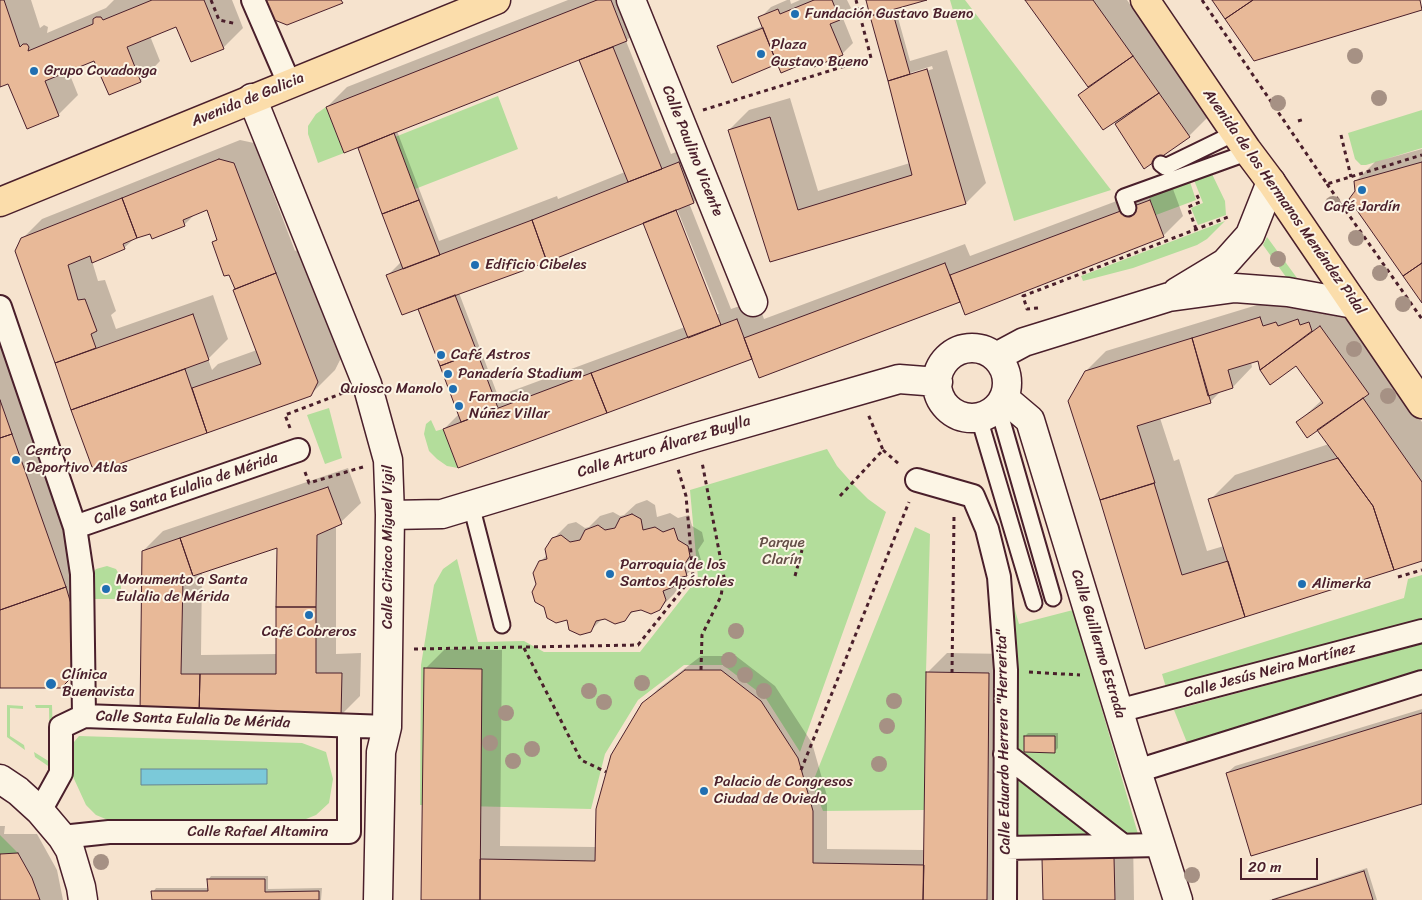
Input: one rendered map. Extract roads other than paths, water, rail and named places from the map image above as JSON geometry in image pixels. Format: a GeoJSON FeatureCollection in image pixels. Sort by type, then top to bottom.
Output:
{"type":"FeatureCollection","features":[{"type":"Feature","properties":{"kind":"highway","name":"Avenida de Galicia"},"geometry":{"type":"LineString","coordinates":[[0,202],[496,0]]}},
{"type":"Feature","properties":{"kind":"highway","name":"Avenida de los Hermanos Menéndez Pidal"},"geometry":{"type":"LineString","coordinates":[[1145,0],[1422,404]]}},
{"type":"Feature","properties":{"kind":"street"},"geometry":{"type":"LineString","coordinates":[[253,0],[289,83]]}},
{"type":"Feature","properties":{"kind":"street","name":"Calle Paulino Vicente"},"geometry":{"type":"LineString","coordinates":[[631,0],[753,302]]}},
{"type":"Feature","properties":{"kind":"street","name":"Calle Ciriaco Miguel Vigil"},"geometry":{"type":"LineString","coordinates":[[252,98],[367,384],[388,460],[390,515],[387,727],[381,752],[378,900]]}},
{"type":"Feature","properties":{"kind":"street"},"geometry":{"type":"LineString","coordinates":[[1169,297],[1224,263],[1250,235],[1271,182]]}},
{"type":"Feature","properties":{"kind":"street"},"geometry":{"type":"LineString","coordinates":[[996,357],[1024,342],[1052,332],[1169,297],[1235,288],[1288,292],[1354,304]]}},
{"type":"Feature","properties":{"kind":"street","name":"Calle Santa Eulalia de Mérida"},"geometry":{"type":"LineString","coordinates":[[0,308],[76,527],[82,574],[84,716]]}},
{"type":"Feature","properties":{"kind":"street"},"geometry":{"type":"LineString","coordinates":[[976,348],[996,357],[1003,366],[1007,376],[1007,387],[994,407],[969,418],[950,410],[943,402],[939,393],[940,371],[945,362],[954,354],[976,348]]}},
{"type":"Feature","properties":{"kind":"street","name":"Calle Arturo Álvarez Buylla"},"geometry":{"type":"LineString","coordinates":[[390,515],[442,514],[684,440],[899,379],[938,382]]}},
{"type":"Feature","properties":{"kind":"street","name":"Calle Guillermo Estrada"},"geometry":{"type":"LineString","coordinates":[[994,407],[1030,420],[1118,711],[1178,900]]}},
{"type":"Feature","properties":{"kind":"street","name":"Calle Santa Eulalia de Mérida"},"geometry":{"type":"LineString","coordinates":[[76,527],[298,450]]}},
{"type":"Feature","properties":{"kind":"street","name":"Calle Eduardo Herrera \"Herrerita\""},"geometry":{"type":"LineString","coordinates":[[917,480],[973,496],[987,530],[999,577],[1006,670],[1005,900]]}},
{"type":"Feature","properties":{"kind":"street","name":"Calle Jesús Neira Martínez"},"geometry":{"type":"LineString","coordinates":[[1118,711],[1422,631]]}},
{"type":"Feature","properties":{"kind":"street"},"geometry":{"type":"LineString","coordinates":[[1137,771],[1422,682]]}},
{"type":"Feature","properties":{"kind":"street","name":"Calle Santa Eulalia De Mérida"},"geometry":{"type":"LineString","coordinates":[[40,811],[62,773],[61,727],[84,716],[387,727]]}},
{"type":"Feature","properties":{"kind":"street","name":"Calle Rafael Altamira"},"geometry":{"type":"LineString","coordinates":[[62,837],[109,832],[349,832],[349,727]]}},
{"type":"Feature","properties":{"kind":"street"},"geometry":{"type":"LineString","coordinates":[[1005,754],[1122,845]]}},
{"type":"Feature","properties":{"kind":"street"},"geometry":{"type":"LineString","coordinates":[[0,780],[18,791],[40,811],[62,837],[70,850],[83,900]]}},
{"type":"Feature","properties":{"kind":"street"},"geometry":{"type":"LineString","coordinates":[[1006,848],[1160,845]]}},
{"type":"Feature","properties":{"kind":"lane"},"geometry":{"type":"LineString","coordinates":[[1161,164],[1165,167],[1242,142]]}},
{"type":"Feature","properties":{"kind":"lane"},"geometry":{"type":"LineString","coordinates":[[1128,208],[1124,197],[1242,142]]}},
{"type":"Feature","properties":{"kind":"lane"},"geometry":{"type":"LineString","coordinates":[[994,407],[1053,598]]}},
{"type":"Feature","properties":{"kind":"lane"},"geometry":{"type":"LineString","coordinates":[[994,407],[1034,603]]}},
{"type":"Feature","properties":{"kind":"lane"},"geometry":{"type":"LineString","coordinates":[[470,506],[502,625]]}},
{"type":"Feature","properties":{"kind":"water"},"geometry":{"type":"Polygon","coordinates":[[[141,769],[267,769],[267,784],[141,785],[141,769]]]}},
{"type":"Feature","properties":{"kind":"place","name":"Fundación Gustavo Bueno"},"geometry":{"type":"Point","coordinates":[795,14]}},
{"type":"Feature","properties":{"kind":"place","name":"Plaza Gustavo Bueno"},"geometry":{"type":"Point","coordinates":[761,54]}},
{"type":"Feature","properties":{"kind":"place","name":"Grupo Covadonga"},"geometry":{"type":"Point","coordinates":[34,71]}},
{"type":"Feature","properties":{"kind":"place","name":"Café Jardín"},"geometry":{"type":"Point","coordinates":[1362,190]}},
{"type":"Feature","properties":{"kind":"place","name":"Edificio Cibeles"},"geometry":{"type":"Point","coordinates":[475,265]}},
{"type":"Feature","properties":{"kind":"place","name":"Café Astros"},"geometry":{"type":"Point","coordinates":[441,355]}},
{"type":"Feature","properties":{"kind":"place","name":"Panadería Stadium"},"geometry":{"type":"Point","coordinates":[448,374]}},
{"type":"Feature","properties":{"kind":"place","name":"Quiosco Manolo"},"geometry":{"type":"Point","coordinates":[453,389]}},
{"type":"Feature","properties":{"kind":"place","name":"Farmacia Núñez Villar"},"geometry":{"type":"Point","coordinates":[459,406]}},
{"type":"Feature","properties":{"kind":"place","name":"Centro Deportivo Atlas"},"geometry":{"type":"Point","coordinates":[16,460]}},
{"type":"Feature","properties":{"kind":"place","name":"Parroquia de los Santos Apóstoles"},"geometry":{"type":"Point","coordinates":[610,574]}},
{"type":"Feature","properties":{"kind":"place","name":"Alimerka"},"geometry":{"type":"Point","coordinates":[1302,584]}},
{"type":"Feature","properties":{"kind":"place","name":"Monumento a Santa Eulalia de Mérida"},"geometry":{"type":"Point","coordinates":[106,589]}},
{"type":"Feature","properties":{"kind":"place","name":"Café Cobreros"},"geometry":{"type":"Point","coordinates":[309,615]}},
{"type":"Feature","properties":{"kind":"place","name":"Clínica Buenavista"},"geometry":{"type":"Point","coordinates":[51,684]}},
{"type":"Feature","properties":{"kind":"place","name":"Palacio de Congresos Ciudad de Oviedo"},"geometry":{"type":"Point","coordinates":[704,791]}},
{"type":"Feature","properties":{"kind":"park label","name":"Parque Clarín"},"geometry":{"type":"Point","coordinates":[782,552]}}]}
